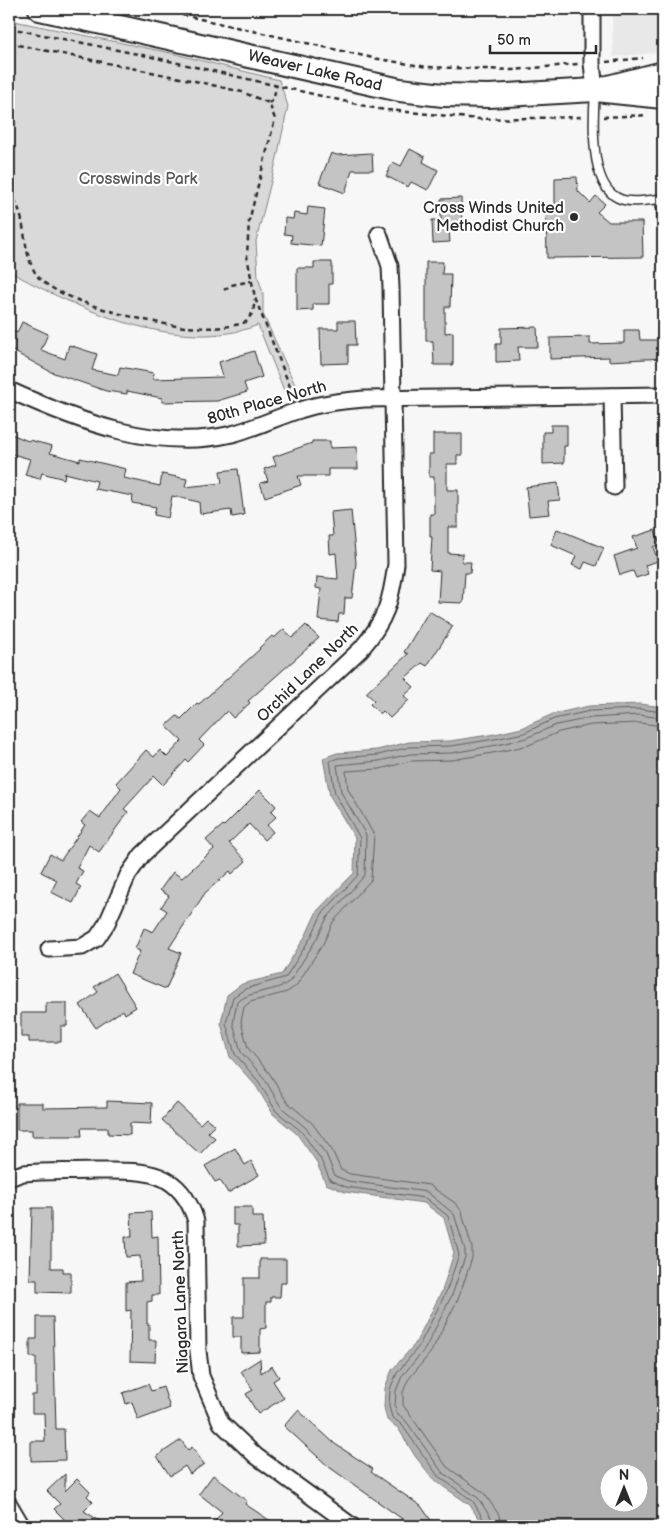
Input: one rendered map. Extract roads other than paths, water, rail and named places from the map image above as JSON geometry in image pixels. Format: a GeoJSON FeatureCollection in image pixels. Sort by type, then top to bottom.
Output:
{"type":"FeatureCollection","features":[{"type":"Feature","properties":{"kind":"main road","name":"Weaver Lake Road"},"geometry":{"type":"LineString","coordinates":[[40,9],[400,90],[442,95],[482,96],[595,90],[663,97]]}},
{"type":"Feature","properties":{"kind":"main road","name":"Weaver Lake Road"},"geometry":{"type":"LineString","coordinates":[[595,90],[656,65]]}},
{"type":"Feature","properties":{"kind":"street"},"geometry":{"type":"LineString","coordinates":[[592,9],[592,63],[595,90]]}},
{"type":"Feature","properties":{"kind":"street","name":"Orchid Lane North"},"geometry":{"type":"LineString","coordinates":[[49,949],[82,947],[97,938],[107,923],[128,875],[142,855],[361,649],[376,632],[387,612],[392,594],[396,564],[393,399],[390,266],[379,234]]}},
{"type":"Feature","properties":{"kind":"street","name":"80th Place North"},"geometry":{"type":"LineString","coordinates":[[9,390],[83,421],[129,433],[167,438],[200,439],[232,434],[299,410],[326,403],[393,399],[663,395]]}},
{"type":"Feature","properties":{"kind":"street"},"geometry":{"type":"LineString","coordinates":[[612,396],[614,487]]}},
{"type":"Feature","properties":{"kind":"street","name":"Niagara Lane North"},"geometry":{"type":"LineString","coordinates":[[9,1178],[23,1173],[37,1172],[142,1171],[165,1179],[182,1193],[191,1207],[196,1221],[198,1351],[201,1376],[209,1399],[221,1423],[238,1441],[352,1526]]}},
{"type":"Feature","properties":{"kind":"street"},"geometry":{"type":"LineString","coordinates":[[9,1504],[22,1526]]}},
{"type":"Feature","properties":{"kind":"lane"},"geometry":{"type":"LineString","coordinates":[[595,90],[593,117],[600,178],[607,189],[618,198],[630,201],[660,198],[663,228]]}},
{"type":"Feature","properties":{"kind":"water"},"geometry":{"type":"Polygon","coordinates":[[[640,704],[663,707],[663,1526],[483,1526],[470,1505],[434,1480],[415,1456],[398,1428],[387,1420],[384,1407],[385,1388],[392,1370],[415,1344],[442,1291],[454,1253],[444,1218],[424,1203],[345,1192],[326,1184],[316,1161],[297,1134],[273,1114],[256,1086],[230,1057],[221,1023],[227,995],[242,984],[282,974],[306,935],[317,911],[354,873],[355,838],[330,796],[323,758],[337,753],[377,750],[409,742],[450,741],[495,734],[522,728],[553,714],[589,706],[640,704]]]}},
{"type":"Feature","properties":{"kind":"place","name":"Cross Winds United Methodist Church"},"geometry":{"type":"Point","coordinates":[574,217]}},
{"type":"Feature","properties":{"kind":"park label","name":"Crosswinds Park"},"geometry":{"type":"Point","coordinates":[138,179]}}]}
